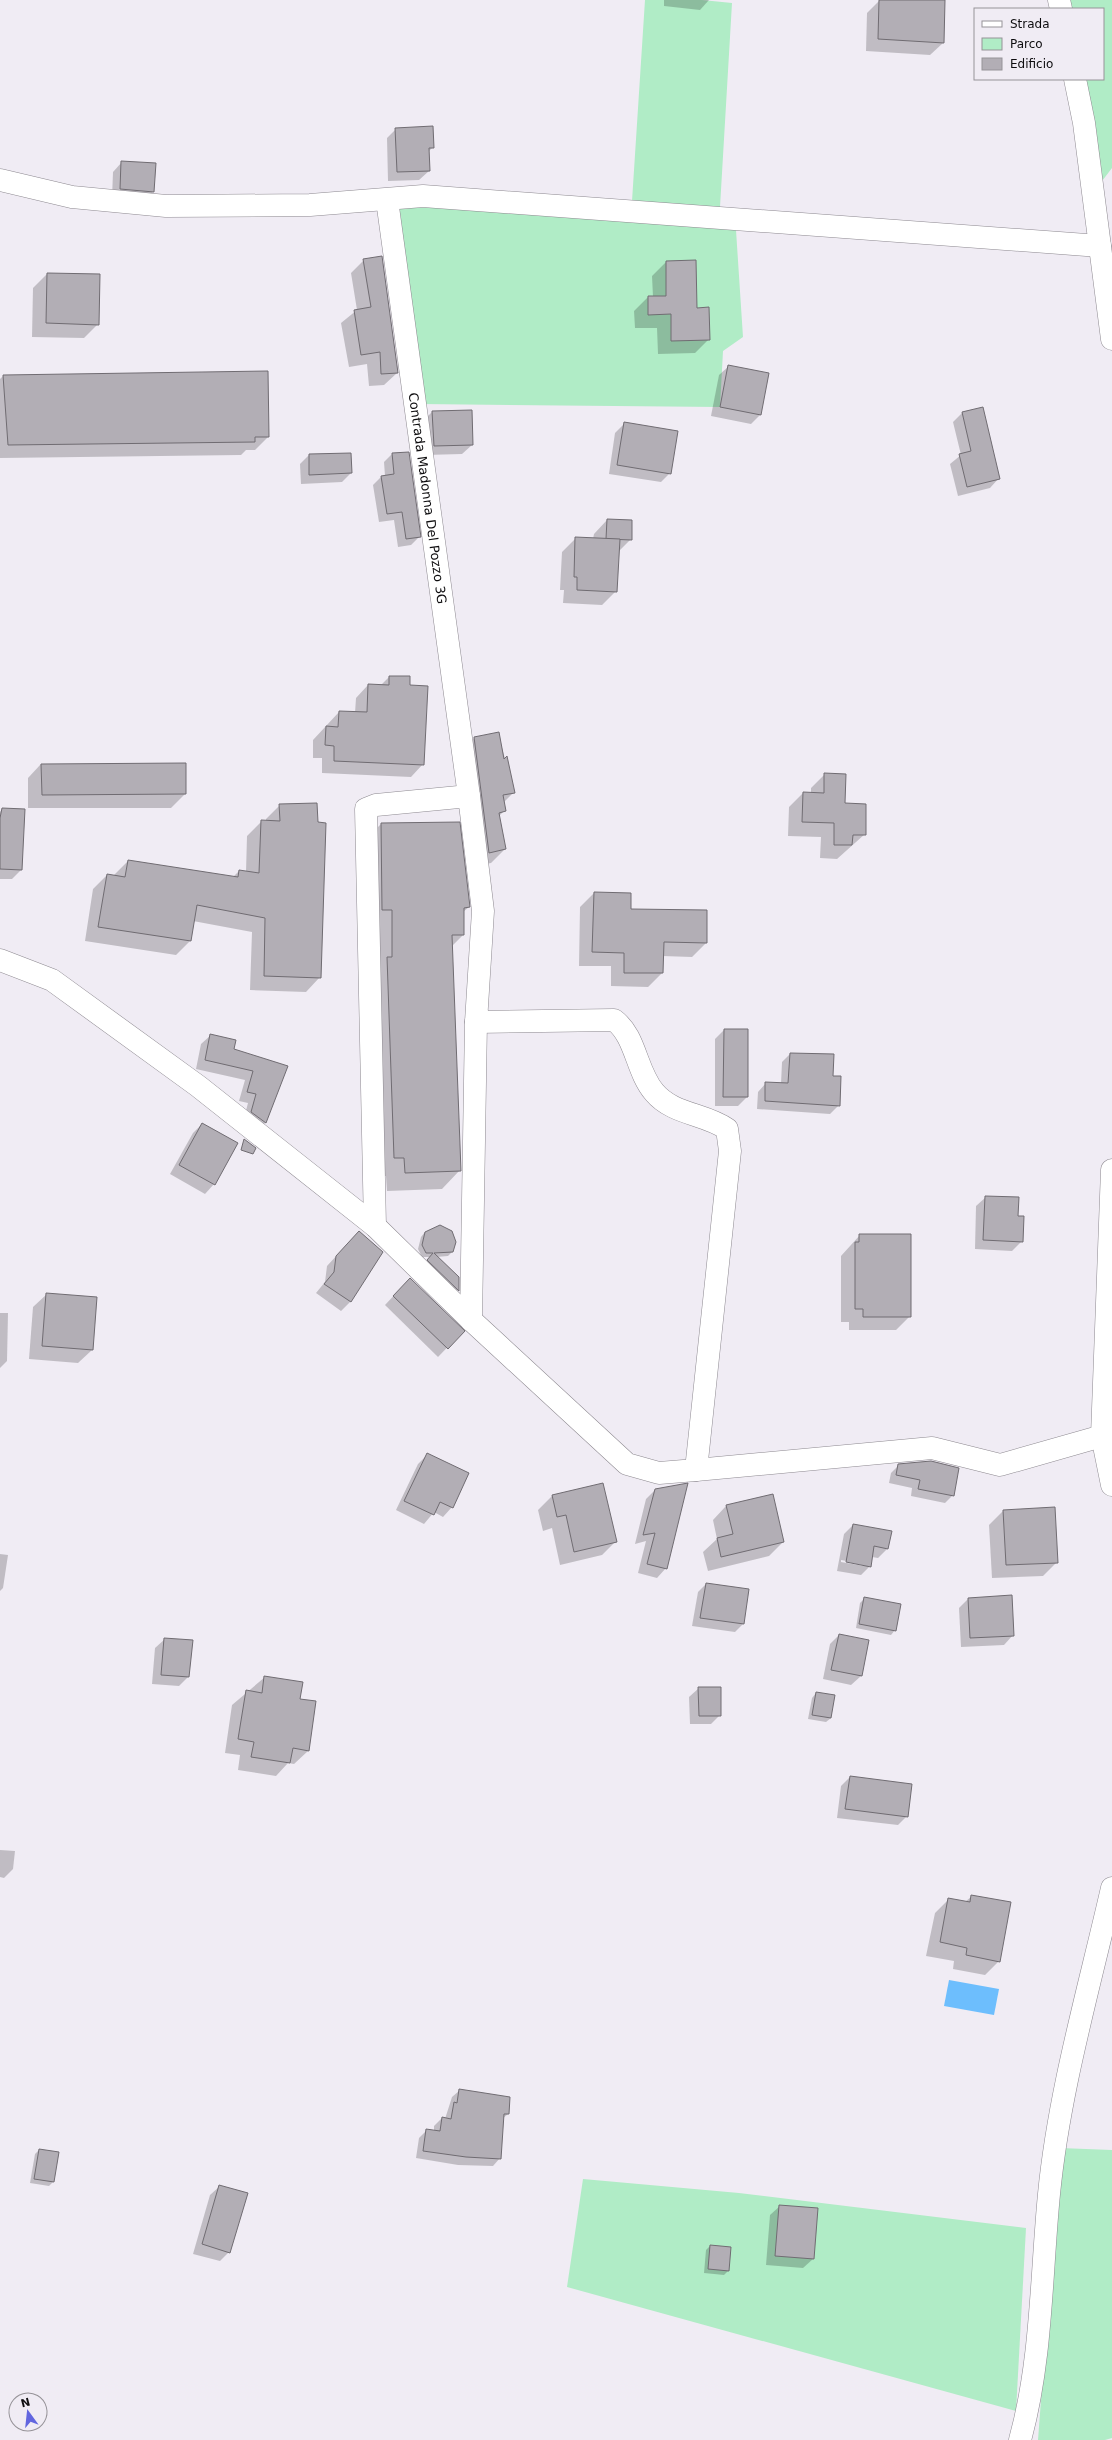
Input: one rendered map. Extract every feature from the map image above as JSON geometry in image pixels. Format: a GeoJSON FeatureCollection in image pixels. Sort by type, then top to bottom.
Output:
{"type":"FeatureCollection","features":[{"type":"Feature","properties":{"kind":"street"},"geometry":{"type":"LineString","coordinates":[[1075,80],[1084,123],[1100,246],[1112,323],[1112,339]]}},
{"type":"Feature","properties":{"kind":"street"},"geometry":{"type":"LineString","coordinates":[[0,180],[72,197],[166,206],[310,205],[423,196],[1100,246]]}},
{"type":"Feature","properties":{"kind":"street","name":"Contrada Madonna Del Pozzo 3G"},"geometry":{"type":"LineString","coordinates":[[387,200],[469,796],[483,911],[476,1022],[471,1320]]}},
{"type":"Feature","properties":{"kind":"street"},"geometry":{"type":"LineString","coordinates":[[375,1226],[366,809],[376,805],[469,796]]}},
{"type":"Feature","properties":{"kind":"street"},"geometry":{"type":"LineString","coordinates":[[0,960],[52,980],[198,1086],[375,1226],[471,1320],[627,1464],[659,1473],[932,1448],[1000,1465],[1102,1436]]}},
{"type":"Feature","properties":{"kind":"street"},"geometry":{"type":"LineString","coordinates":[[476,1022],[614,1020],[624,1027],[640,1070],[654,1092],[674,1109],[719,1123],[727,1129],[730,1151],[696,1470]]}},
{"type":"Feature","properties":{"kind":"street"},"geometry":{"type":"LineString","coordinates":[[1112,1170],[1102,1436],[1112,1486]]}},
{"type":"Feature","properties":{"kind":"street"},"geometry":{"type":"LineString","coordinates":[[1020,2440],[1028,2410],[1043,2297],[1049,2193],[1062,2103],[1112,1888]]}},
{"type":"Feature","properties":{"kind":"green space"},"geometry":{"type":"Polygon","coordinates":[[[645,0],[702,0],[732,3],[720,207],[736,230],[743,337],[723,351],[720,407],[420,404],[399,206],[632,201],[645,0]]]}},
{"type":"Feature","properties":{"kind":"green space"},"geometry":{"type":"Polygon","coordinates":[[[1054,0],[1112,0],[1112,168],[1099,185],[1073,80],[1104,80],[1104,8],[1056,8],[1054,0]]]}},
{"type":"Feature","properties":{"kind":"green space"},"geometry":{"type":"Polygon","coordinates":[[[1060,2148],[1112,2150],[1112,2438],[1105,2440],[1038,2440],[1060,2148]]]}},
{"type":"Feature","properties":{"kind":"green space"},"geometry":{"type":"Polygon","coordinates":[[[583,2179],[739,2193],[1026,2228],[1016,2411],[567,2287],[583,2179]]]}},
{"type":"Feature","properties":{"kind":"water"},"geometry":{"type":"Polygon","coordinates":[[[949,1980],[999,1989],[994,2015],[944,2006],[949,1980]]]}},
{"type":"Feature","properties":{"kind":"building"},"geometry":{"type":"Polygon","coordinates":[[[879,0],[945,0],[944,43],[878,39],[879,0]]]}},
{"type":"Feature","properties":{"kind":"building"},"geometry":{"type":"Polygon","coordinates":[[[433,126],[434,148],[429,148],[430,171],[397,172],[395,128],[433,126]]]}},
{"type":"Feature","properties":{"kind":"building"},"geometry":{"type":"Polygon","coordinates":[[[121,161],[156,163],[154,192],[120,189],[121,161]]]}},
{"type":"Feature","properties":{"kind":"building"},"geometry":{"type":"Polygon","coordinates":[[[382,256],[398,373],[381,374],[380,352],[361,355],[354,310],[371,307],[363,259],[382,256]]]}},
{"type":"Feature","properties":{"kind":"building"},"geometry":{"type":"Polygon","coordinates":[[[696,260],[697,308],[709,307],[710,340],[671,341],[671,314],[648,315],[648,296],[666,296],[666,261],[696,260]]]}},
{"type":"Feature","properties":{"kind":"building"},"geometry":{"type":"Polygon","coordinates":[[[47,273],[100,274],[99,325],[46,323],[47,273]]]}},
{"type":"Feature","properties":{"kind":"building"},"geometry":{"type":"Polygon","coordinates":[[[728,365],[769,373],[761,415],[720,407],[728,365]]]}},
{"type":"Feature","properties":{"kind":"building"},"geometry":{"type":"Polygon","coordinates":[[[268,371],[269,437],[255,437],[255,442],[8,445],[3,375],[268,371]]]}},
{"type":"Feature","properties":{"kind":"building"},"geometry":{"type":"Polygon","coordinates":[[[983,407],[1000,479],[967,487],[959,454],[971,451],[962,412],[983,407]]]}},
{"type":"Feature","properties":{"kind":"building"},"geometry":{"type":"Polygon","coordinates":[[[472,410],[473,445],[434,446],[432,411],[472,410]]]}},
{"type":"Feature","properties":{"kind":"building"},"geometry":{"type":"Polygon","coordinates":[[[624,422],[678,431],[671,474],[617,465],[624,422]]]}},
{"type":"Feature","properties":{"kind":"building"},"geometry":{"type":"Polygon","coordinates":[[[409,452],[421,537],[406,539],[402,512],[387,514],[381,476],[394,474],[392,453],[409,452]]]}},
{"type":"Feature","properties":{"kind":"building"},"geometry":{"type":"Polygon","coordinates":[[[351,453],[352,473],[309,475],[309,454],[351,453]]]}},
{"type":"Feature","properties":{"kind":"building"},"geometry":{"type":"Polygon","coordinates":[[[607,519],[632,520],[632,540],[606,539],[607,519]]]}},
{"type":"Feature","properties":{"kind":"building"},"geometry":{"type":"Polygon","coordinates":[[[575,537],[620,539],[617,592],[577,590],[577,577],[574,577],[575,537]]]}},
{"type":"Feature","properties":{"kind":"building"},"geometry":{"type":"Polygon","coordinates":[[[389,676],[410,676],[410,685],[428,686],[424,765],[334,761],[334,746],[325,745],[326,726],[338,727],[339,711],[367,712],[368,684],[389,685],[389,676]]]}},
{"type":"Feature","properties":{"kind":"building"},"geometry":{"type":"Polygon","coordinates":[[[499,732],[504,759],[507,756],[515,793],[503,795],[506,811],[499,813],[506,849],[489,853],[474,737],[499,732]]]}},
{"type":"Feature","properties":{"kind":"building"},"geometry":{"type":"Polygon","coordinates":[[[186,763],[186,794],[42,795],[41,764],[186,763]]]}},
{"type":"Feature","properties":{"kind":"building"},"geometry":{"type":"Polygon","coordinates":[[[824,773],[846,774],[845,803],[866,804],[866,835],[853,835],[852,845],[834,845],[834,823],[802,822],[803,792],[824,793],[824,773]]]}},
{"type":"Feature","properties":{"kind":"building"},"geometry":{"type":"Polygon","coordinates":[[[317,803],[318,822],[326,823],[321,978],[264,976],[265,918],[197,905],[191,941],[98,927],[107,874],[125,877],[128,860],[238,877],[239,870],[259,873],[261,820],[280,821],[279,804],[317,803]]]}},
{"type":"Feature","properties":{"kind":"building"},"geometry":{"type":"Polygon","coordinates":[[[2,808],[25,809],[22,870],[0,869],[0,818],[2,808]]]}},
{"type":"Feature","properties":{"kind":"building"},"geometry":{"type":"Polygon","coordinates":[[[460,822],[470,907],[464,908],[464,935],[452,935],[461,1171],[405,1173],[404,1158],[394,1158],[387,957],[392,957],[392,910],[382,910],[381,823],[460,822]]]}},
{"type":"Feature","properties":{"kind":"building"},"geometry":{"type":"Polygon","coordinates":[[[594,892],[631,893],[631,909],[707,910],[707,943],[664,942],[663,973],[624,973],[624,953],[592,952],[594,892]]]}},
{"type":"Feature","properties":{"kind":"building"},"geometry":{"type":"Polygon","coordinates":[[[724,1029],[748,1029],[748,1097],[723,1097],[724,1029]]]}},
{"type":"Feature","properties":{"kind":"building"},"geometry":{"type":"Polygon","coordinates":[[[210,1034],[236,1040],[234,1049],[288,1066],[266,1123],[251,1112],[256,1094],[247,1092],[253,1071],[205,1060],[210,1034]]]}},
{"type":"Feature","properties":{"kind":"building"},"geometry":{"type":"Polygon","coordinates":[[[790,1053],[834,1054],[833,1076],[841,1076],[840,1106],[765,1101],[765,1082],[788,1083],[790,1053]]]}},
{"type":"Feature","properties":{"kind":"building"},"geometry":{"type":"Polygon","coordinates":[[[202,1123],[238,1143],[215,1185],[179,1165],[202,1123]]]}},
{"type":"Feature","properties":{"kind":"building"},"geometry":{"type":"Polygon","coordinates":[[[244,1139],[256,1148],[253,1154],[241,1150],[244,1139]]]}},
{"type":"Feature","properties":{"kind":"building"},"geometry":{"type":"Polygon","coordinates":[[[985,1196],[1019,1197],[1018,1216],[1024,1216],[1023,1242],[983,1240],[985,1196]]]}},
{"type":"Feature","properties":{"kind":"building"},"geometry":{"type":"Polygon","coordinates":[[[440,1225],[452,1231],[456,1242],[453,1252],[434,1253],[459,1277],[459,1291],[427,1260],[433,1253],[426,1253],[422,1245],[425,1232],[440,1225]]]}},
{"type":"Feature","properties":{"kind":"building"},"geometry":{"type":"Polygon","coordinates":[[[359,1231],[383,1252],[351,1302],[324,1284],[334,1272],[336,1256],[359,1231]]]}},
{"type":"Feature","properties":{"kind":"building"},"geometry":{"type":"Polygon","coordinates":[[[859,1234],[911,1234],[911,1317],[863,1317],[863,1309],[855,1309],[855,1242],[859,1242],[859,1234]]]}},
{"type":"Feature","properties":{"kind":"building"},"geometry":{"type":"Polygon","coordinates":[[[410,1278],[465,1331],[448,1349],[393,1296],[410,1278]]]}},
{"type":"Feature","properties":{"kind":"building"},"geometry":{"type":"Polygon","coordinates":[[[46,1293],[97,1297],[93,1350],[42,1346],[46,1293]]]}},
{"type":"Feature","properties":{"kind":"building"},"geometry":{"type":"Polygon","coordinates":[[[427,1453],[469,1473],[453,1508],[440,1502],[434,1515],[404,1501],[427,1453]]]}},
{"type":"Feature","properties":{"kind":"building"},"geometry":{"type":"Polygon","coordinates":[[[931,1461],[959,1468],[954,1496],[918,1489],[920,1480],[896,1475],[898,1464],[931,1461]]]}},
{"type":"Feature","properties":{"kind":"building"},"geometry":{"type":"Polygon","coordinates":[[[603,1483],[617,1542],[574,1552],[566,1515],[557,1517],[552,1495],[603,1483]]]}},
{"type":"Feature","properties":{"kind":"building"},"geometry":{"type":"Polygon","coordinates":[[[688,1483],[667,1569],[647,1564],[655,1533],[643,1535],[655,1489],[688,1483]]]}},
{"type":"Feature","properties":{"kind":"building"},"geometry":{"type":"Polygon","coordinates":[[[773,1494],[784,1542],[721,1557],[717,1538],[733,1534],[726,1505],[773,1494]]]}},
{"type":"Feature","properties":{"kind":"building"},"geometry":{"type":"Polygon","coordinates":[[[1055,1507],[1058,1563],[1006,1565],[1003,1510],[1055,1507]]]}},
{"type":"Feature","properties":{"kind":"building"},"geometry":{"type":"Polygon","coordinates":[[[853,1524],[892,1531],[888,1549],[874,1546],[871,1567],[846,1562],[853,1524]]]}},
{"type":"Feature","properties":{"kind":"building"},"geometry":{"type":"Polygon","coordinates":[[[706,1583],[749,1589],[744,1624],[700,1618],[706,1583]]]}},
{"type":"Feature","properties":{"kind":"building"},"geometry":{"type":"Polygon","coordinates":[[[1012,1595],[1014,1636],[970,1638],[968,1598],[1012,1595]]]}},
{"type":"Feature","properties":{"kind":"building"},"geometry":{"type":"Polygon","coordinates":[[[864,1597],[901,1604],[896,1631],[859,1624],[864,1597]]]}},
{"type":"Feature","properties":{"kind":"building"},"geometry":{"type":"Polygon","coordinates":[[[839,1634],[869,1640],[862,1676],[831,1670],[839,1634]]]}},
{"type":"Feature","properties":{"kind":"building"},"geometry":{"type":"Polygon","coordinates":[[[164,1638],[193,1640],[189,1677],[161,1675],[164,1638]]]}},
{"type":"Feature","properties":{"kind":"building"},"geometry":{"type":"Polygon","coordinates":[[[264,1676],[303,1682],[300,1699],[316,1701],[309,1751],[293,1748],[290,1763],[251,1757],[254,1742],[238,1739],[246,1690],[262,1693],[264,1676]]]}},
{"type":"Feature","properties":{"kind":"building"},"geometry":{"type":"Polygon","coordinates":[[[698,1687],[721,1687],[721,1716],[699,1716],[698,1687]]]}},
{"type":"Feature","properties":{"kind":"building"},"geometry":{"type":"Polygon","coordinates":[[[816,1692],[835,1695],[831,1718],[812,1715],[816,1692]]]}},
{"type":"Feature","properties":{"kind":"building"},"geometry":{"type":"Polygon","coordinates":[[[850,1776],[912,1784],[908,1817],[845,1809],[850,1776]]]}},
{"type":"Feature","properties":{"kind":"building"},"geometry":{"type":"Polygon","coordinates":[[[971,1895],[1011,1902],[1000,1962],[966,1955],[967,1948],[940,1942],[948,1898],[970,1902],[971,1895]]]}},
{"type":"Feature","properties":{"kind":"building"},"geometry":{"type":"Polygon","coordinates":[[[459,2089],[510,2097],[509,2114],[504,2114],[501,2159],[466,2157],[423,2151],[426,2129],[440,2131],[442,2117],[451,2119],[454,2102],[457,2103],[459,2089]]]}},
{"type":"Feature","properties":{"kind":"building"},"geometry":{"type":"Polygon","coordinates":[[[39,2149],[59,2152],[54,2182],[34,2179],[39,2149]]]}},
{"type":"Feature","properties":{"kind":"building"},"geometry":{"type":"Polygon","coordinates":[[[219,2185],[248,2193],[230,2253],[202,2244],[219,2185]]]}},
{"type":"Feature","properties":{"kind":"building"},"geometry":{"type":"Polygon","coordinates":[[[779,2205],[818,2208],[814,2259],[775,2256],[779,2205]]]}},
{"type":"Feature","properties":{"kind":"building"},"geometry":{"type":"Polygon","coordinates":[[[710,2245],[731,2247],[729,2271],[708,2269],[710,2245]]]}}]}
